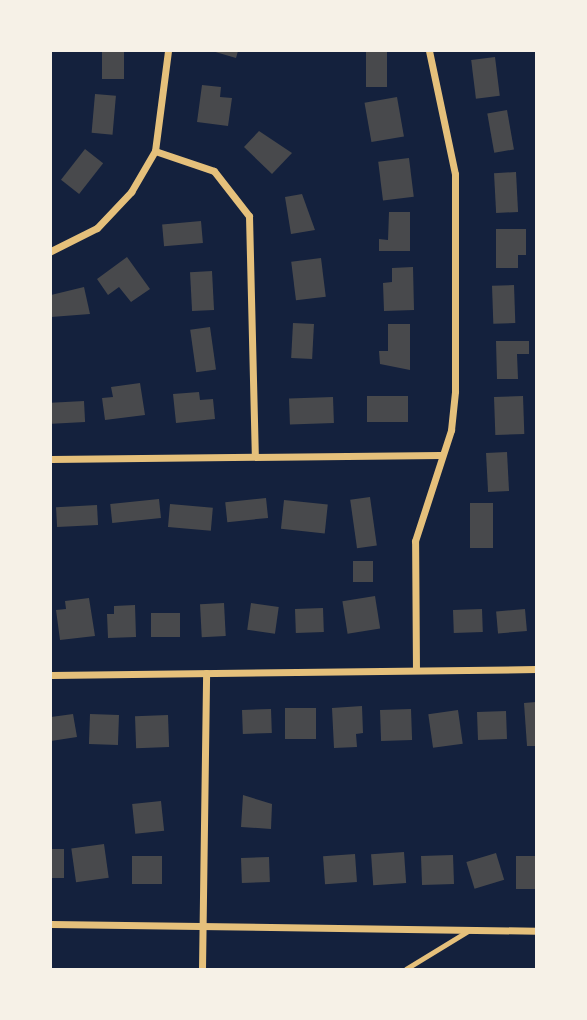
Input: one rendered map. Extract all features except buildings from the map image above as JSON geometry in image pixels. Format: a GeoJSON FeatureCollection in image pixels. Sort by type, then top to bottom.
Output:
{"type":"FeatureCollection","features":[{"type":"Feature","properties":{"kind":"street"},"geometry":{"type":"LineString","coordinates":[[51,251],[114,212],[155,151],[168,51]]}},
{"type":"Feature","properties":{"kind":"street"},"geometry":{"type":"LineString","coordinates":[[416,670],[415,541],[440,455],[451,430],[455,391],[455,174],[429,51]]}},
{"type":"Feature","properties":{"kind":"street"},"geometry":{"type":"LineString","coordinates":[[155,151],[214,171],[249,216],[255,456]]}},
{"type":"Feature","properties":{"kind":"street"},"geometry":{"type":"LineString","coordinates":[[51,459],[440,455]]}},
{"type":"Feature","properties":{"kind":"street"},"geometry":{"type":"LineString","coordinates":[[51,675],[536,669]]}},
{"type":"Feature","properties":{"kind":"street"},"geometry":{"type":"LineString","coordinates":[[202,969],[206,673]]}},
{"type":"Feature","properties":{"kind":"street"},"geometry":{"type":"LineString","coordinates":[[51,923],[536,931]]}},
{"type":"Feature","properties":{"kind":"lane"},"geometry":{"type":"LineString","coordinates":[[406,969],[470,930]]}},
{"type":"Feature","properties":{"kind":"lane"},"geometry":{"type":"LineString","coordinates":[[202,969],[210,969]]}}]}
